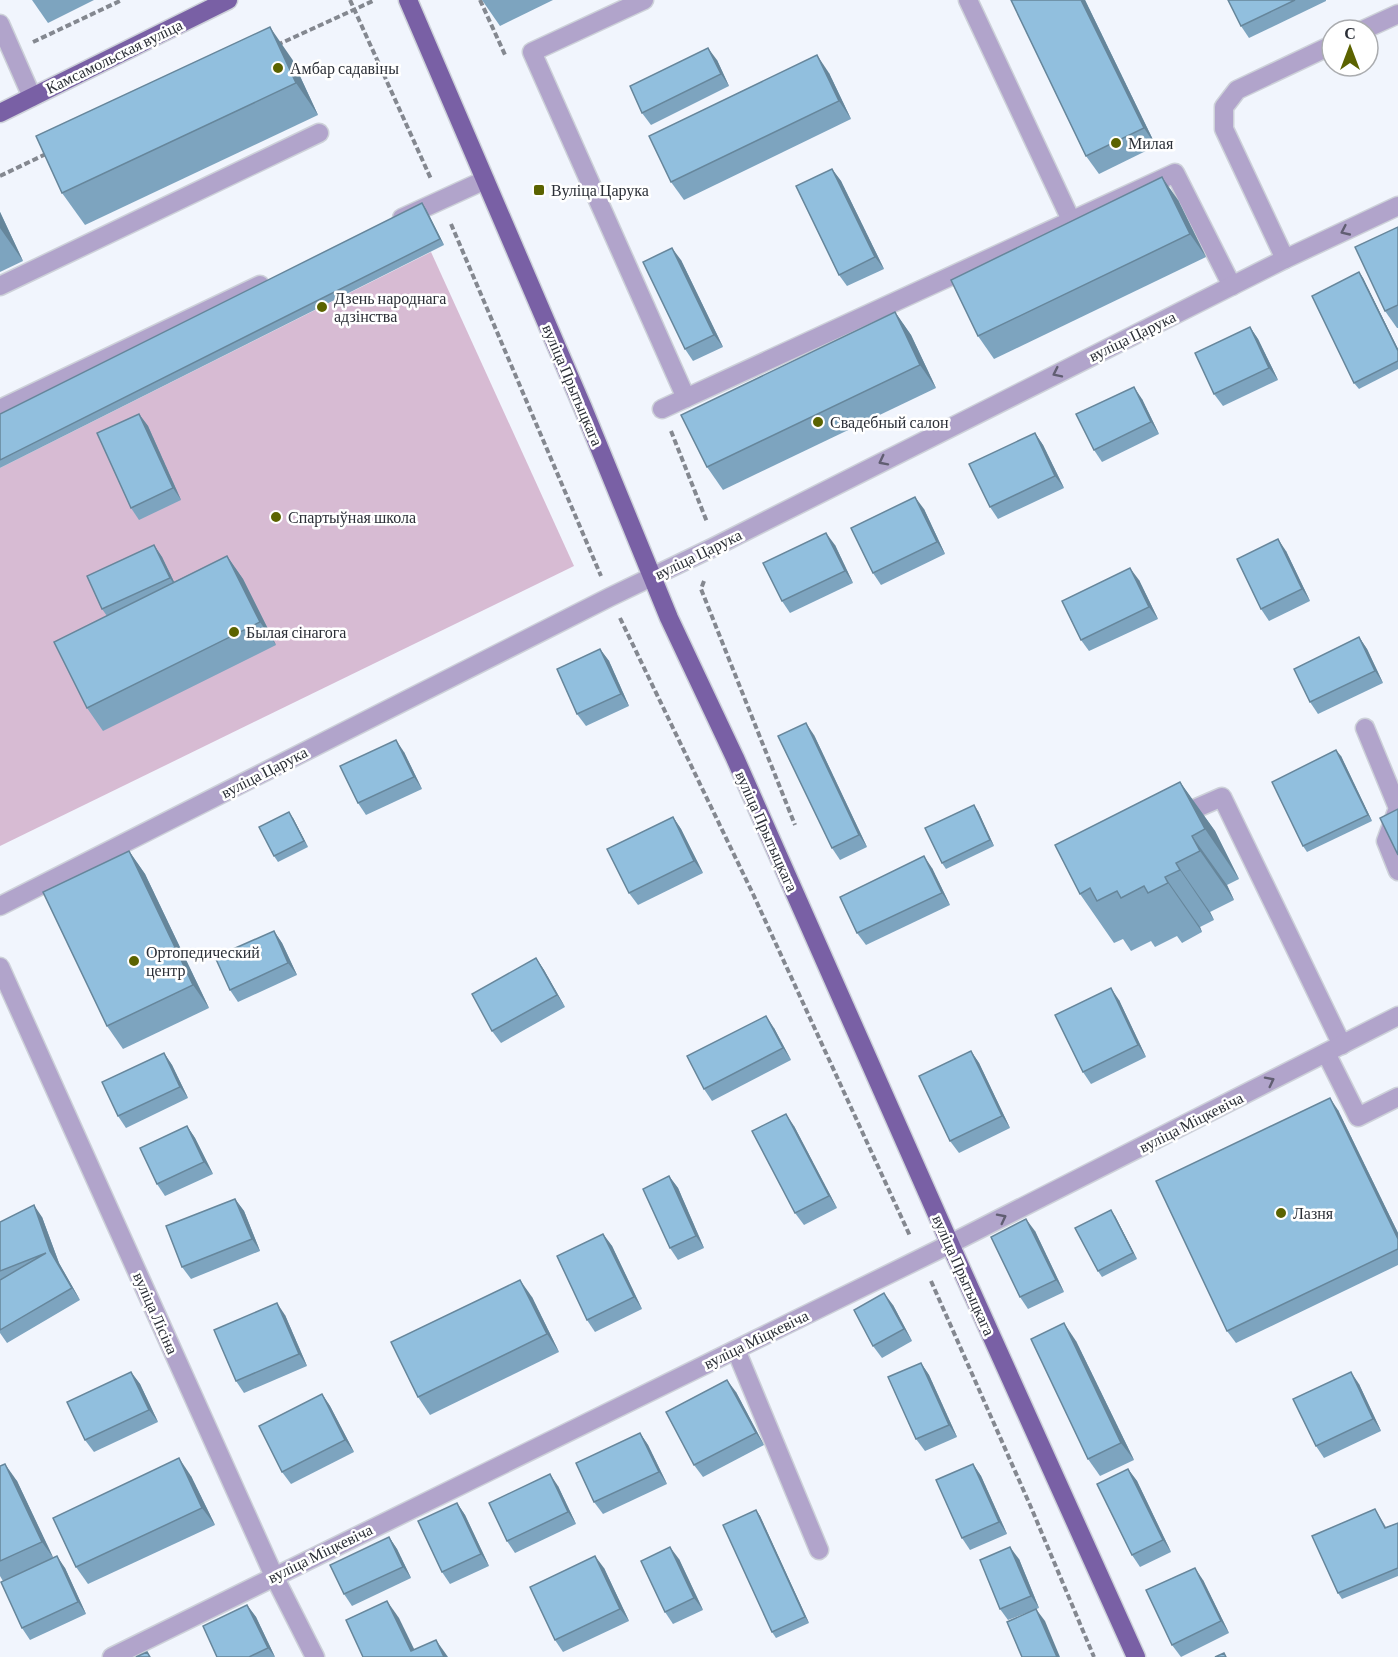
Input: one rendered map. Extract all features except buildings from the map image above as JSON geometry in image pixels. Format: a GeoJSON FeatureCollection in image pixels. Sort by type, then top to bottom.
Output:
{"type":"FeatureCollection","features":[{"type":"Feature","properties":{"kind":"main road","name":"Камсамольская вуліца"},"geometry":{"type":"LineString","coordinates":[[0,113],[228,0]]}},
{"type":"Feature","properties":{"kind":"main road","name":"вуліца Прытыцкага"},"geometry":{"type":"LineString","coordinates":[[408,0],[654,576],[669,618],[735,758],[1136,1657]]}},
{"type":"Feature","properties":{"kind":"street"},"geometry":{"type":"LineString","coordinates":[[644,0],[532,52],[686,398]]}},
{"type":"Feature","properties":{"kind":"street"},"geometry":{"type":"LineString","coordinates":[[968,0],[1071,220]]}},
{"type":"Feature","properties":{"kind":"street"},"geometry":{"type":"LineString","coordinates":[[1380,22],[1398,14]]}},
{"type":"Feature","properties":{"kind":"street"},"geometry":{"type":"LineString","coordinates":[[0,24],[32,97]]}},
{"type":"Feature","properties":{"kind":"street"},"geometry":{"type":"LineString","coordinates":[[1285,259],[1224,129],[1224,107],[1237,90],[1320,51]]}},
{"type":"Feature","properties":{"kind":"street"},"geometry":{"type":"LineString","coordinates":[[0,286],[319,133]]}},
{"type":"Feature","properties":{"kind":"street"},"geometry":{"type":"LineString","coordinates":[[662,409],[1175,173],[1232,286]]}},
{"type":"Feature","properties":{"kind":"street"},"geometry":{"type":"LineString","coordinates":[[386,225],[485,180]]}},
{"type":"Feature","properties":{"kind":"street","name":"вуліца Царука"},"geometry":{"type":"LineString","coordinates":[[0,906],[1285,259],[1398,206]]}},
{"type":"Feature","properties":{"kind":"street"},"geometry":{"type":"LineString","coordinates":[[0,409],[278,276]]}},
{"type":"Feature","properties":{"kind":"street"},"geometry":{"type":"LineString","coordinates":[[1365,728],[1398,808],[1386,842],[1398,871]]}},
{"type":"Feature","properties":{"kind":"street"},"geometry":{"type":"LineString","coordinates":[[1160,824],[1222,797],[1334,1049],[1358,1117],[1398,1097]]}},
{"type":"Feature","properties":{"kind":"street","name":"вуліца Лісіна"},"geometry":{"type":"LineString","coordinates":[[0,967],[274,1576],[315,1657]]}},
{"type":"Feature","properties":{"kind":"street","name":"вуліца Міцкевіча"},"geometry":{"type":"LineString","coordinates":[[112,1657],[921,1259],[1398,1016]]}},
{"type":"Feature","properties":{"kind":"street"},"geometry":{"type":"LineString","coordinates":[[736,1350],[819,1550]]}},
{"type":"Feature","properties":{"kind":"path"},"geometry":{"type":"LineString","coordinates":[[30,43],[122,0]]}},
{"type":"Feature","properties":{"kind":"path"},"geometry":{"type":"LineString","coordinates":[[350,0],[440,200],[610,597],[753,894],[921,1259],[1030,1505],[1094,1657]]}},
{"type":"Feature","properties":{"kind":"path"},"geometry":{"type":"LineString","coordinates":[[268,49],[375,0]]}},
{"type":"Feature","properties":{"kind":"path"},"geometry":{"type":"LineString","coordinates":[[480,0],[509,64]]}},
{"type":"Feature","properties":{"kind":"path"},"geometry":{"type":"LineString","coordinates":[[0,176],[54,151]]}},
{"type":"Feature","properties":{"kind":"path"},"geometry":{"type":"LineString","coordinates":[[662,409],[706,517],[714,547],[701,589],[800,835]]}},
{"type":"Feature","properties":{"kind":"shaded area","name":"Спартыўная школа"},"geometry":{"type":"Polygon","coordinates":[[[431,252],[574,566],[0,846],[0,468],[431,252]]]}},
{"type":"Feature","properties":{"kind":"place","name":"Амбар садавіны"},"geometry":{"type":"Point","coordinates":[278,68]}},
{"type":"Feature","properties":{"kind":"place","name":"Милая"},"geometry":{"type":"Point","coordinates":[1116,143]}},
{"type":"Feature","properties":{"kind":"place","name":"Вуліца Царука"},"geometry":{"type":"Point","coordinates":[539,190]}},
{"type":"Feature","properties":{"kind":"place","name":"Дзень народнага адзінства"},"geometry":{"type":"Point","coordinates":[322,307]}},
{"type":"Feature","properties":{"kind":"place","name":"Свадебный салон"},"geometry":{"type":"Point","coordinates":[818,422]}},
{"type":"Feature","properties":{"kind":"place","name":"Спартыўная школа"},"geometry":{"type":"Point","coordinates":[276,517]}},
{"type":"Feature","properties":{"kind":"place","name":"Былая сінагога"},"geometry":{"type":"Point","coordinates":[234,632]}},
{"type":"Feature","properties":{"kind":"place","name":"Ортопедический центр"},"geometry":{"type":"Point","coordinates":[134,961]}},
{"type":"Feature","properties":{"kind":"place","name":"Лазня"},"geometry":{"type":"Point","coordinates":[1281,1213]}}]}
